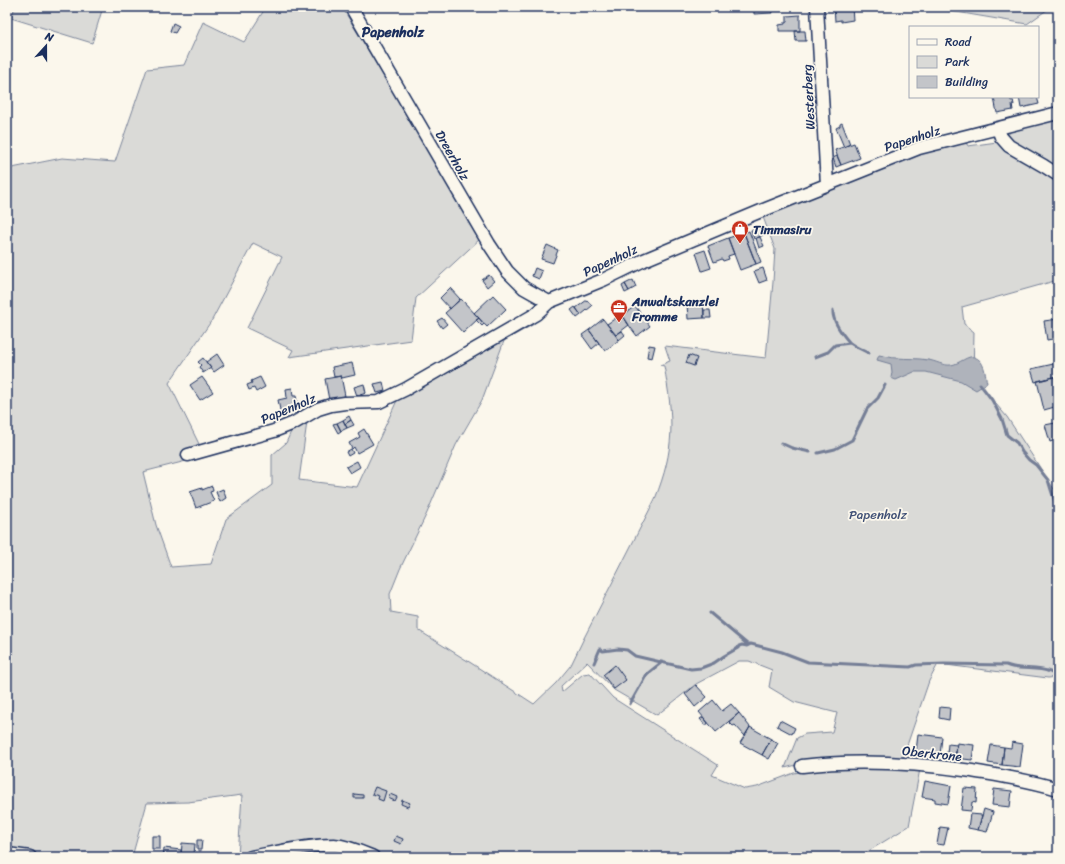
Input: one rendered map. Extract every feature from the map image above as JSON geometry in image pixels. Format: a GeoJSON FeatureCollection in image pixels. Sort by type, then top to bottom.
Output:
{"type":"FeatureCollection","features":[{"type":"Feature","properties":{"kind":"street","name":"Dreerholz"},"geometry":{"type":"LineString","coordinates":[[351,7],[492,250],[507,272],[524,288],[549,302]]}},
{"type":"Feature","properties":{"kind":"street","name":"Westerberg"},"geometry":{"type":"LineString","coordinates":[[817,7],[827,185]]}},
{"type":"Feature","properties":{"kind":"street","name":"Papenholz"},"geometry":{"type":"LineString","coordinates":[[188,455],[274,431],[294,423],[318,409],[331,405],[370,403],[386,399],[536,314],[549,302],[603,280],[644,260],[919,148],[1058,113]]}},
{"type":"Feature","properties":{"kind":"street"},"geometry":{"type":"LineString","coordinates":[[998,129],[1005,143],[1058,175]]}},
{"type":"Feature","properties":{"kind":"street","name":"Oberkrone"},"geometry":{"type":"LineString","coordinates":[[802,766],[852,763],[901,763],[928,765],[1020,778],[1058,788]]}},
{"type":"Feature","properties":{"kind":"street"},"geometry":{"type":"LineString","coordinates":[[250,857],[290,850],[335,845],[351,848],[373,857]]}},
{"type":"Feature","properties":{"kind":"street"},"geometry":{"type":"LineString","coordinates":[[7,854],[30,857]]}},
{"type":"Feature","properties":{"kind":"green space"},"geometry":{"type":"Polygon","coordinates":[[[15,7],[103,7],[92,43],[11,18],[15,7]]]}},
{"type":"Feature","properties":{"kind":"green space"},"geometry":{"type":"Polygon","coordinates":[[[266,7],[342,7],[481,238],[416,298],[411,340],[289,357],[293,350],[247,328],[282,257],[253,243],[212,320],[169,383],[199,444],[196,445],[190,460],[143,472],[156,525],[171,567],[211,564],[226,519],[272,485],[272,455],[286,443],[293,427],[307,422],[299,480],[357,487],[400,394],[534,318],[534,324],[504,341],[482,400],[456,445],[390,594],[391,612],[418,617],[418,630],[534,704],[556,683],[571,665],[655,499],[662,481],[671,434],[670,402],[664,366],[660,365],[670,361],[665,346],[766,358],[775,249],[763,217],[918,154],[965,141],[968,146],[997,142],[1058,178],[1058,280],[962,307],[964,324],[974,332],[973,377],[1007,417],[1054,489],[1058,491],[1058,677],[1048,678],[938,664],[929,681],[902,760],[804,763],[785,768],[797,738],[805,734],[832,732],[837,713],[794,702],[769,687],[772,670],[749,661],[739,661],[696,684],[657,715],[614,690],[587,662],[561,686],[562,692],[583,674],[590,673],[613,698],[718,765],[712,775],[745,789],[757,787],[794,773],[817,769],[920,769],[909,826],[859,857],[397,857],[399,854],[394,857],[389,857],[351,844],[335,841],[326,851],[272,857],[238,857],[242,795],[188,802],[147,803],[132,857],[7,857],[7,169],[62,158],[115,162],[147,69],[184,65],[203,22],[244,42],[266,7]]]}},
{"type":"Feature","properties":{"kind":"green space"},"geometry":{"type":"Polygon","coordinates":[[[927,7],[1051,7],[1027,24],[927,7]]]}},
{"type":"Feature","properties":{"kind":"green space"},"geometry":{"type":"Polygon","coordinates":[[[1058,117],[1058,173],[1016,148],[1007,136],[1011,131],[1058,117]]]}},
{"type":"Feature","properties":{"kind":"shaded area"},"geometry":{"type":"Polygon","coordinates":[[[879,355],[895,358],[924,359],[948,365],[954,364],[969,357],[974,357],[982,364],[987,383],[976,390],[961,381],[926,372],[914,372],[896,380],[891,378],[891,364],[877,360],[879,355]]]}},
{"type":"Feature","properties":{"kind":"building"},"geometry":{"type":"Polygon","coordinates":[[[834,7],[852,7],[853,20],[841,22],[841,20],[835,21],[834,7]]]}},
{"type":"Feature","properties":{"kind":"building"},"geometry":{"type":"Polygon","coordinates":[[[771,8],[772,13],[754,14],[754,9],[771,8]]]}},
{"type":"Feature","properties":{"kind":"building"},"geometry":{"type":"Polygon","coordinates":[[[800,15],[800,31],[779,31],[779,25],[787,22],[787,16],[800,15]]]}},
{"type":"Feature","properties":{"kind":"building"},"geometry":{"type":"Polygon","coordinates":[[[173,23],[179,26],[175,33],[170,31],[173,23]]]}},
{"type":"Feature","properties":{"kind":"building"},"geometry":{"type":"Polygon","coordinates":[[[795,31],[805,31],[806,41],[796,41],[795,31]]]}},
{"type":"Feature","properties":{"kind":"building"},"geometry":{"type":"Polygon","coordinates":[[[994,98],[1010,98],[1011,101],[1013,100],[1013,110],[997,113],[994,98]]]}},
{"type":"Feature","properties":{"kind":"building"},"geometry":{"type":"Polygon","coordinates":[[[1019,98],[1037,98],[1039,104],[1021,108],[1019,98]]]}},
{"type":"Feature","properties":{"kind":"building"},"geometry":{"type":"Polygon","coordinates":[[[842,123],[850,144],[844,147],[836,128],[842,123]]]}},
{"type":"Feature","properties":{"kind":"building"},"geometry":{"type":"Polygon","coordinates":[[[854,143],[860,158],[841,165],[835,150],[854,143]]]}},
{"type":"Feature","properties":{"kind":"building"},"geometry":{"type":"Polygon","coordinates":[[[837,156],[841,165],[836,167],[833,158],[837,156]]]}},
{"type":"Feature","properties":{"kind":"building"},"geometry":{"type":"Polygon","coordinates":[[[760,227],[763,235],[754,239],[751,230],[760,227]]]}},
{"type":"Feature","properties":{"kind":"building"},"geometry":{"type":"Polygon","coordinates":[[[749,231],[761,262],[756,264],[744,233],[749,231]]]}},
{"type":"Feature","properties":{"kind":"building"},"geometry":{"type":"Polygon","coordinates":[[[744,233],[756,264],[740,270],[728,238],[744,233]]]}},
{"type":"Feature","properties":{"kind":"building"},"geometry":{"type":"Polygon","coordinates":[[[760,237],[764,246],[759,248],[756,238],[760,237]]]}},
{"type":"Feature","properties":{"kind":"building"},"geometry":{"type":"Polygon","coordinates":[[[728,238],[734,254],[728,256],[729,259],[723,261],[722,259],[714,262],[708,246],[728,238]]]}},
{"type":"Feature","properties":{"kind":"building"},"geometry":{"type":"Polygon","coordinates":[[[547,245],[558,250],[553,263],[541,259],[547,245]]]}},
{"type":"Feature","properties":{"kind":"building"},"geometry":{"type":"Polygon","coordinates":[[[705,250],[711,268],[702,271],[696,253],[705,250]]]}},
{"type":"Feature","properties":{"kind":"building"},"geometry":{"type":"Polygon","coordinates":[[[535,268],[542,271],[539,279],[532,276],[535,268]]]}},
{"type":"Feature","properties":{"kind":"building"},"geometry":{"type":"Polygon","coordinates":[[[763,268],[767,280],[759,283],[754,271],[763,268]]]}},
{"type":"Feature","properties":{"kind":"building"},"geometry":{"type":"Polygon","coordinates":[[[489,275],[494,281],[487,287],[482,280],[489,275]]]}},
{"type":"Feature","properties":{"kind":"building"},"geometry":{"type":"Polygon","coordinates":[[[633,280],[636,287],[629,291],[625,284],[633,280]]]}},
{"type":"Feature","properties":{"kind":"building"},"geometry":{"type":"Polygon","coordinates":[[[625,284],[629,291],[625,293],[622,286],[625,284]]]}},
{"type":"Feature","properties":{"kind":"building"},"geometry":{"type":"Polygon","coordinates":[[[450,288],[460,299],[450,309],[440,298],[450,288]]]}},
{"type":"Feature","properties":{"kind":"building"},"geometry":{"type":"Polygon","coordinates":[[[493,295],[506,309],[487,327],[474,313],[493,295]]]}},
{"type":"Feature","properties":{"kind":"building"},"geometry":{"type":"Polygon","coordinates":[[[461,299],[479,318],[463,333],[445,313],[461,299]]]}},
{"type":"Feature","properties":{"kind":"building"},"geometry":{"type":"Polygon","coordinates":[[[587,300],[592,306],[581,315],[576,308],[587,300]]]}},
{"type":"Feature","properties":{"kind":"building"},"geometry":{"type":"Polygon","coordinates":[[[703,301],[704,318],[688,319],[687,304],[703,301]]]}},
{"type":"Feature","properties":{"kind":"building"},"geometry":{"type":"Polygon","coordinates":[[[635,306],[650,326],[637,336],[622,316],[635,306]]]}},
{"type":"Feature","properties":{"kind":"building"},"geometry":{"type":"Polygon","coordinates":[[[575,307],[581,315],[577,318],[571,310],[575,307]]]}},
{"type":"Feature","properties":{"kind":"building"},"geometry":{"type":"Polygon","coordinates":[[[704,310],[710,310],[711,318],[704,318],[704,310]]]}},
{"type":"Feature","properties":{"kind":"building"},"geometry":{"type":"Polygon","coordinates":[[[622,314],[629,325],[616,335],[607,324],[622,314]]]}},
{"type":"Feature","properties":{"kind":"building"},"geometry":{"type":"Polygon","coordinates":[[[442,318],[447,324],[442,328],[437,321],[442,318]]]}},
{"type":"Feature","properties":{"kind":"building"},"geometry":{"type":"Polygon","coordinates":[[[479,318],[484,324],[482,326],[476,320],[479,318]]]}},
{"type":"Feature","properties":{"kind":"building"},"geometry":{"type":"Polygon","coordinates":[[[603,319],[619,340],[605,351],[589,330],[603,319]]]}},
{"type":"Feature","properties":{"kind":"building"},"geometry":{"type":"Polygon","coordinates":[[[1058,319],[1058,338],[1047,340],[1044,321],[1058,319]]]}},
{"type":"Feature","properties":{"kind":"building"},"geometry":{"type":"Polygon","coordinates":[[[589,330],[599,343],[592,349],[582,335],[589,330]]]}},
{"type":"Feature","properties":{"kind":"building"},"geometry":{"type":"Polygon","coordinates":[[[622,331],[625,335],[619,340],[616,335],[622,331]]]}},
{"type":"Feature","properties":{"kind":"building"},"geometry":{"type":"Polygon","coordinates":[[[649,345],[655,346],[652,358],[647,357],[649,345]]]}},
{"type":"Feature","properties":{"kind":"building"},"geometry":{"type":"Polygon","coordinates":[[[217,354],[224,365],[214,372],[206,362],[217,354]]]}},
{"type":"Feature","properties":{"kind":"building"},"geometry":{"type":"Polygon","coordinates":[[[689,355],[697,358],[694,366],[686,363],[689,355]]]}},
{"type":"Feature","properties":{"kind":"building"},"geometry":{"type":"Polygon","coordinates":[[[203,358],[211,368],[203,373],[199,367],[201,365],[198,362],[203,358]]]}},
{"type":"Feature","properties":{"kind":"building"},"geometry":{"type":"Polygon","coordinates":[[[352,363],[355,375],[342,378],[341,376],[334,377],[332,367],[352,363]]]}},
{"type":"Feature","properties":{"kind":"building"},"geometry":{"type":"Polygon","coordinates":[[[1058,363],[1058,376],[1035,382],[1031,369],[1058,363]]]}},
{"type":"Feature","properties":{"kind":"building"},"geometry":{"type":"Polygon","coordinates":[[[341,376],[345,396],[329,400],[325,379],[341,376]]]}},
{"type":"Feature","properties":{"kind":"building"},"geometry":{"type":"Polygon","coordinates":[[[1058,376],[1058,406],[1044,410],[1037,381],[1058,376]]]}},
{"type":"Feature","properties":{"kind":"building"},"geometry":{"type":"Polygon","coordinates":[[[202,377],[213,392],[200,400],[190,385],[202,377]]]}},
{"type":"Feature","properties":{"kind":"building"},"geometry":{"type":"Polygon","coordinates":[[[260,377],[265,387],[256,392],[254,388],[249,390],[247,385],[252,383],[251,381],[260,377]]]}},
{"type":"Feature","properties":{"kind":"building"},"geometry":{"type":"Polygon","coordinates":[[[383,382],[385,391],[377,393],[374,384],[383,382]]]}},
{"type":"Feature","properties":{"kind":"building"},"geometry":{"type":"Polygon","coordinates":[[[364,384],[366,393],[357,396],[354,387],[364,384]]]}},
{"type":"Feature","properties":{"kind":"building"},"geometry":{"type":"Polygon","coordinates":[[[292,388],[293,396],[296,396],[299,412],[281,415],[278,400],[287,398],[286,389],[292,388]]]}},
{"type":"Feature","properties":{"kind":"building"},"geometry":{"type":"Polygon","coordinates":[[[349,416],[351,420],[345,424],[343,420],[349,416]]]}},
{"type":"Feature","properties":{"kind":"building"},"geometry":{"type":"Polygon","coordinates":[[[343,420],[347,428],[341,431],[337,423],[343,420]]]}},
{"type":"Feature","properties":{"kind":"building"},"geometry":{"type":"Polygon","coordinates":[[[351,420],[354,425],[347,428],[345,424],[351,420]]]}},
{"type":"Feature","properties":{"kind":"building"},"geometry":{"type":"Polygon","coordinates":[[[337,423],[341,431],[338,433],[333,424],[337,423]]]}},
{"type":"Feature","properties":{"kind":"building"},"geometry":{"type":"Polygon","coordinates":[[[1055,423],[1058,439],[1050,442],[1045,425],[1055,423]]]}},
{"type":"Feature","properties":{"kind":"building"},"geometry":{"type":"Polygon","coordinates":[[[364,429],[373,444],[357,453],[354,447],[352,449],[349,443],[360,437],[358,433],[364,429]]]}},
{"type":"Feature","properties":{"kind":"building"},"geometry":{"type":"Polygon","coordinates":[[[351,449],[353,453],[348,456],[346,452],[351,449]]]}},
{"type":"Feature","properties":{"kind":"building"},"geometry":{"type":"Polygon","coordinates":[[[357,461],[360,467],[350,473],[346,467],[357,461]]]}},
{"type":"Feature","properties":{"kind":"building"},"geometry":{"type":"Polygon","coordinates":[[[212,486],[213,491],[210,492],[214,501],[196,508],[190,492],[202,488],[202,490],[212,486]]]}},
{"type":"Feature","properties":{"kind":"building"},"geometry":{"type":"Polygon","coordinates":[[[223,489],[226,498],[220,502],[216,492],[223,489]]]}},
{"type":"Feature","properties":{"kind":"building"},"geometry":{"type":"Polygon","coordinates":[[[615,665],[626,680],[614,689],[603,675],[615,665]]]}},
{"type":"Feature","properties":{"kind":"building"},"geometry":{"type":"Polygon","coordinates":[[[696,685],[707,697],[695,707],[685,694],[696,685]]]}},
{"type":"Feature","properties":{"kind":"building"},"geometry":{"type":"Polygon","coordinates":[[[713,700],[722,711],[731,704],[739,713],[716,732],[699,712],[713,700]]]}},
{"type":"Feature","properties":{"kind":"building"},"geometry":{"type":"Polygon","coordinates":[[[940,707],[950,708],[949,720],[939,718],[940,707]]]}},
{"type":"Feature","properties":{"kind":"building"},"geometry":{"type":"Polygon","coordinates":[[[739,713],[750,727],[745,736],[735,725],[733,726],[729,722],[739,713]]]}},
{"type":"Feature","properties":{"kind":"building"},"geometry":{"type":"Polygon","coordinates":[[[703,717],[708,723],[706,726],[700,719],[703,717]]]}},
{"type":"Feature","properties":{"kind":"building"},"geometry":{"type":"Polygon","coordinates":[[[780,720],[795,728],[792,734],[777,726],[780,720]]]}},
{"type":"Feature","properties":{"kind":"building"},"geometry":{"type":"Polygon","coordinates":[[[750,727],[771,739],[762,755],[740,743],[750,727]]]}},
{"type":"Feature","properties":{"kind":"building"},"geometry":{"type":"Polygon","coordinates":[[[918,734],[942,737],[940,755],[916,752],[918,734]]]}},
{"type":"Feature","properties":{"kind":"building"},"geometry":{"type":"Polygon","coordinates":[[[771,739],[778,743],[769,759],[762,755],[771,739]]]}},
{"type":"Feature","properties":{"kind":"building"},"geometry":{"type":"Polygon","coordinates":[[[1012,742],[1023,744],[1020,767],[1002,765],[1004,747],[1011,748],[1012,742]]]}},
{"type":"Feature","properties":{"kind":"building"},"geometry":{"type":"Polygon","coordinates":[[[957,743],[974,745],[972,760],[955,758],[957,743]]]}},
{"type":"Feature","properties":{"kind":"building"},"geometry":{"type":"Polygon","coordinates":[[[948,744],[957,745],[956,754],[947,753],[948,744]]]}},
{"type":"Feature","properties":{"kind":"building"},"geometry":{"type":"Polygon","coordinates":[[[991,745],[1004,747],[1002,765],[988,763],[991,745]]]}},
{"type":"Feature","properties":{"kind":"building"},"geometry":{"type":"Polygon","coordinates":[[[925,781],[951,786],[948,804],[935,802],[935,799],[922,797],[925,781]]]}},
{"type":"Feature","properties":{"kind":"building"},"geometry":{"type":"Polygon","coordinates":[[[375,787],[386,791],[383,801],[378,799],[379,796],[372,794],[375,787]]]}},
{"type":"Feature","properties":{"kind":"building"},"geometry":{"type":"Polygon","coordinates":[[[964,788],[977,789],[976,803],[972,802],[971,811],[961,810],[964,788]]]}},
{"type":"Feature","properties":{"kind":"building"},"geometry":{"type":"Polygon","coordinates":[[[994,789],[1012,791],[1010,807],[992,805],[994,789]]]}},
{"type":"Feature","properties":{"kind":"building"},"geometry":{"type":"Polygon","coordinates":[[[354,794],[363,795],[363,798],[354,798],[354,794]]]}},
{"type":"Feature","properties":{"kind":"building"},"geometry":{"type":"Polygon","coordinates":[[[390,794],[397,797],[395,801],[388,798],[390,794]]]}},
{"type":"Feature","properties":{"kind":"building"},"geometry":{"type":"Polygon","coordinates":[[[402,800],[410,803],[408,807],[401,804],[402,800]]]}},
{"type":"Feature","properties":{"kind":"building"},"geometry":{"type":"Polygon","coordinates":[[[984,809],[993,812],[987,832],[978,830],[984,809]]]}},
{"type":"Feature","properties":{"kind":"building"},"geometry":{"type":"Polygon","coordinates":[[[970,814],[982,815],[978,830],[968,828],[970,814]]]}},
{"type":"Feature","properties":{"kind":"building"},"geometry":{"type":"Polygon","coordinates":[[[940,827],[948,828],[944,845],[937,844],[940,827]]]}},
{"type":"Feature","properties":{"kind":"building"},"geometry":{"type":"Polygon","coordinates":[[[152,836],[160,836],[160,849],[152,849],[152,836]]]}},
{"type":"Feature","properties":{"kind":"building"},"geometry":{"type":"Polygon","coordinates":[[[396,836],[403,839],[401,844],[394,841],[396,836]]]}},
{"type":"Feature","properties":{"kind":"building"},"geometry":{"type":"Polygon","coordinates":[[[197,840],[202,840],[201,850],[197,850],[197,840]]]}},
{"type":"Feature","properties":{"kind":"building"},"geometry":{"type":"Polygon","coordinates":[[[182,843],[195,844],[193,857],[181,857],[182,843]]]}},
{"type":"Feature","properties":{"kind":"building"},"geometry":{"type":"Polygon","coordinates":[[[164,848],[181,850],[181,857],[163,857],[164,848]]]}},
{"type":"Feature","properties":{"kind":"waterway"},"geometry":{"type":"LineString","coordinates":[[833,310],[834,319],[846,339],[853,345],[869,353]]}},
{"type":"Feature","properties":{"kind":"waterway"},"geometry":{"type":"LineString","coordinates":[[815,357],[828,352],[835,345],[850,343]]}},
{"type":"Feature","properties":{"kind":"waterway"},"geometry":{"type":"LineString","coordinates":[[980,384],[992,400],[1002,419],[1007,435],[1017,443],[1022,452],[1036,465],[1048,480],[1058,512]]}},
{"type":"Feature","properties":{"kind":"waterway"},"geometry":{"type":"LineString","coordinates":[[818,453],[835,449],[852,440],[867,409],[878,398],[885,385]]}},
{"type":"Feature","properties":{"kind":"waterway"},"geometry":{"type":"LineString","coordinates":[[781,443],[792,448],[810,452]]}},
{"type":"Feature","properties":{"kind":"waterway"},"geometry":{"type":"LineString","coordinates":[[710,613],[747,644],[751,644]]}},
{"type":"Feature","properties":{"kind":"waterway"},"geometry":{"type":"LineString","coordinates":[[594,663],[600,649],[603,651],[618,649],[627,650],[635,656],[691,669],[701,668],[714,663],[739,646],[747,646],[751,644],[782,652],[808,662],[910,667],[916,665],[944,664],[1006,665],[1017,668],[1045,670],[1058,678]]}},
{"type":"Feature","properties":{"kind":"waterway"},"geometry":{"type":"LineString","coordinates":[[630,704],[647,674],[662,662]]}},
{"type":"Feature","properties":{"kind":"place","name":"Timmasiru"},"geometry":{"type":"Point","coordinates":[740,244]}},
{"type":"Feature","properties":{"kind":"place","name":"Anwaltskanzlei Fromme"},"geometry":{"type":"Point","coordinates":[619,323]}},
{"type":"Feature","properties":{"kind":"district","name":"Papenholz"},"geometry":{"type":"Point","coordinates":[393,32]}}]}
